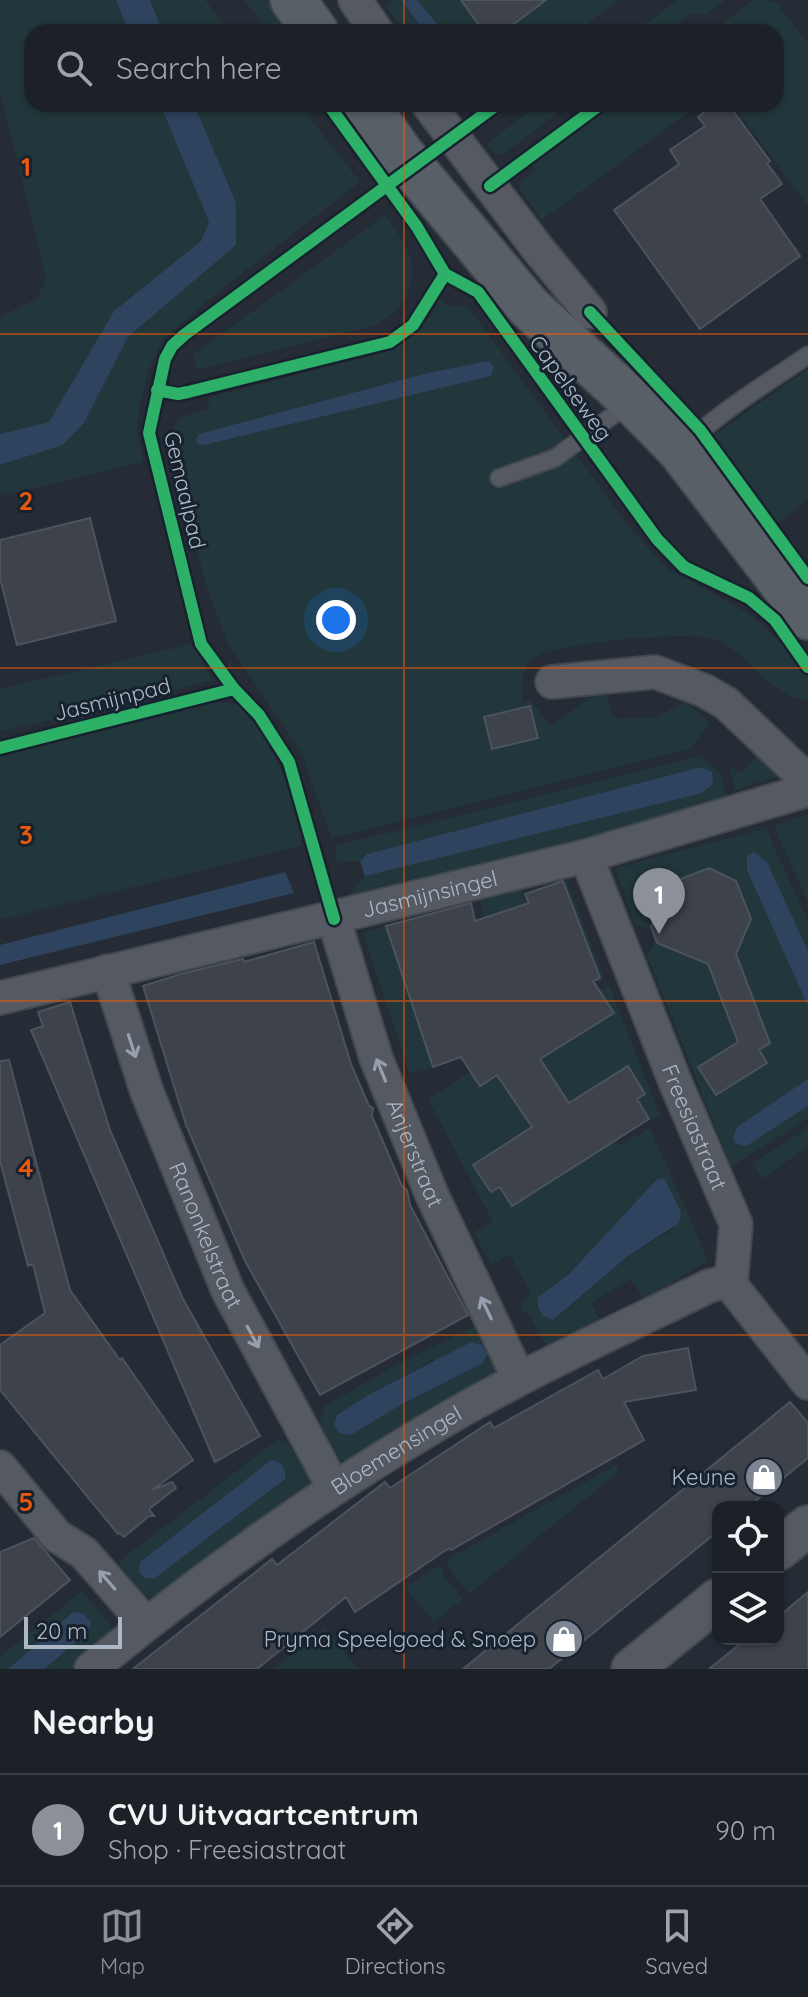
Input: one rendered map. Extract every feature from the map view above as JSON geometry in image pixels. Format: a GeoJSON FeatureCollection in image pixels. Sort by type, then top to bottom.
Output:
{"type":"FeatureCollection","features":[{"type":"Feature","properties":{"kind":"main road"},"geometry":{"type":"LineString","coordinates":[[293,0],[310,24]]}},
{"type":"Feature","properties":{"kind":"main road","name":"Capelseweg"},"geometry":{"type":"LineString","coordinates":[[372,112],[402,155],[528,306],[632,401],[680,450],[808,617]]}},
{"type":"Feature","properties":{"kind":"street"},"geometry":{"type":"LineString","coordinates":[[355,0],[372,24]]}},
{"type":"Feature","properties":{"kind":"street"},"geometry":{"type":"LineString","coordinates":[[434,112],[590,312]]}},
{"type":"Feature","properties":{"kind":"street"},"geometry":{"type":"LineString","coordinates":[[552,682],[655,672],[703,690],[726,703],[808,781]]}},
{"type":"Feature","properties":{"kind":"street","name":"Jasmijnsingel"},"geometry":{"type":"LineString","coordinates":[[0,998],[586,856],[808,790]]}},
{"type":"Feature","properties":{"kind":"street","name":"Freesiastraat"},"geometry":{"type":"LineString","coordinates":[[586,856],[676,1084],[736,1224],[730,1281]]}},
{"type":"Feature","properties":{"kind":"street","name":"Anjerstraat"},"geometry":{"type":"LineString","coordinates":[[334,919],[376,1058],[432,1195],[519,1379]]}},
{"type":"Feature","properties":{"kind":"street","name":"Ranonkelstraat"},"geometry":{"type":"LineString","coordinates":[[108,971],[147,1092],[228,1291],[334,1488]]}},
{"type":"Feature","properties":{"kind":"street"},"geometry":{"type":"LineString","coordinates":[[730,1281],[735,1293],[808,1383]]}},
{"type":"Feature","properties":{"kind":"street","name":"Bloemensingel"},"geometry":{"type":"LineString","coordinates":[[91,1669],[146,1624],[334,1488],[425,1431],[519,1379],[709,1286],[730,1281]]}},
{"type":"Feature","properties":{"kind":"street"},"geometry":{"type":"LineString","coordinates":[[0,1467],[57,1536],[84,1553],[146,1624]]}},
{"type":"Feature","properties":{"kind":"street"},"geometry":{"type":"LineString","coordinates":[[784,1545],[808,1526]]}},
{"type":"Feature","properties":{"kind":"street"},"geometry":{"type":"LineString","coordinates":[[632,1669],[712,1604]]}},
{"type":"Feature","properties":{"kind":"lane"},"geometry":{"type":"LineString","coordinates":[[680,450],[722,414],[808,355]]}},
{"type":"Feature","properties":{"kind":"lane"},"geometry":{"type":"LineString","coordinates":[[499,478],[555,458],[632,401]]}},
{"type":"Feature","properties":{"kind":"green space"},"geometry":{"type":"Polygon","coordinates":[[[0,0],[116,0],[126,24],[24,24],[24,112],[163,112],[209,222],[201,241],[114,311],[49,422],[0,434],[0,317],[38,298],[46,278],[0,90],[0,0]]]}},
{"type":"Feature","properties":{"kind":"green space"},"geometry":{"type":"Polygon","coordinates":[[[150,0],[205,0],[224,24],[160,24],[150,0]]]}},
{"type":"Feature","properties":{"kind":"green space"},"geometry":{"type":"Polygon","coordinates":[[[244,0],[270,0],[288,24],[264,24],[244,0]]]}},
{"type":"Feature","properties":{"kind":"green space"},"geometry":{"type":"Polygon","coordinates":[[[391,0],[401,0],[419,24],[399,24],[386,6],[391,0]]]}},
{"type":"Feature","properties":{"kind":"green space"},"geometry":{"type":"Polygon","coordinates":[[[417,0],[461,0],[478,24],[436,24],[417,0]]]}},
{"type":"Feature","properties":{"kind":"green space"},"geometry":{"type":"Polygon","coordinates":[[[541,0],[619,0],[587,24],[512,24],[541,0]]]}},
{"type":"Feature","properties":{"kind":"green space"},"geometry":{"type":"Polygon","coordinates":[[[678,0],[726,0],[705,15],[692,13],[677,24],[646,24],[678,0]]]}},
{"type":"Feature","properties":{"kind":"green space"},"geometry":{"type":"Polygon","coordinates":[[[754,0],[775,1],[808,43],[808,206],[738,112],[784,112],[784,24],[721,24],[754,0]]]}},
{"type":"Feature","properties":{"kind":"green space"},"geometry":{"type":"Polygon","coordinates":[[[197,112],[305,112],[360,182],[223,288],[163,339],[148,372],[140,403],[137,432],[143,462],[0,496],[0,465],[63,445],[84,423],[128,337],[236,245],[236,203],[197,112]]]}},
{"type":"Feature","properties":{"kind":"green space"},"geometry":{"type":"Polygon","coordinates":[[[529,112],[559,112],[502,155],[495,154],[487,144],[529,112]]]}},
{"type":"Feature","properties":{"kind":"green space"},"geometry":{"type":"Polygon","coordinates":[[[601,112],[689,112],[542,220],[520,191],[521,181],[536,170],[530,164],[601,112]]]}},
{"type":"Feature","properties":{"kind":"green space"},"geometry":{"type":"Polygon","coordinates":[[[385,215],[404,243],[412,265],[406,297],[392,314],[372,326],[197,370],[193,355],[385,215]]]}},
{"type":"Feature","properties":{"kind":"green space"},"geometry":{"type":"Polygon","coordinates":[[[440,299],[447,305],[468,307],[632,531],[670,570],[748,613],[779,640],[808,678],[808,700],[783,692],[729,646],[704,637],[635,638],[548,651],[527,662],[522,679],[522,701],[532,701],[551,726],[597,693],[606,692],[611,713],[617,719],[656,717],[685,702],[709,722],[692,748],[332,838],[300,750],[228,644],[207,588],[183,496],[171,432],[180,417],[210,409],[207,398],[391,350],[419,328],[440,299]],[[483,362],[428,373],[204,445],[491,376],[494,367],[483,362]]]}},
{"type":"Feature","properties":{"kind":"green space"},"geometry":{"type":"Polygon","coordinates":[[[808,369],[808,500],[776,524],[706,441],[808,369]]]}},
{"type":"Feature","properties":{"kind":"green space"},"geometry":{"type":"Polygon","coordinates":[[[192,644],[213,680],[0,732],[0,689],[192,644]]]}},
{"type":"Feature","properties":{"kind":"green space"},"geometry":{"type":"Polygon","coordinates":[[[217,702],[238,704],[262,735],[288,788],[302,845],[0,920],[0,756],[217,702]]]}},
{"type":"Feature","properties":{"kind":"green space"},"geometry":{"type":"Polygon","coordinates":[[[758,754],[782,775],[735,790],[730,766],[741,773],[758,754]]]}},
{"type":"Feature","properties":{"kind":"green space"},"geometry":{"type":"Polygon","coordinates":[[[700,756],[721,773],[727,802],[347,897],[365,876],[701,767],[367,854],[360,861],[337,861],[334,846],[700,756]]]}},
{"type":"Feature","properties":{"kind":"green space"},"geometry":{"type":"Polygon","coordinates":[[[808,814],[808,903],[774,826],[808,814]]]}},
{"type":"Feature","properties":{"kind":"green space"},"geometry":{"type":"Polygon","coordinates":[[[766,828],[808,922],[808,1118],[731,1167],[647,955],[656,941],[668,937],[673,949],[701,961],[707,960],[745,1038],[699,1067],[716,1095],[766,1063],[759,1050],[770,1043],[734,949],[739,947],[751,918],[736,881],[708,869],[663,925],[652,929],[635,925],[616,870],[766,828]]]}},
{"type":"Feature","properties":{"kind":"green space"},"geometry":{"type":"Polygon","coordinates":[[[566,878],[604,978],[524,1025],[497,914],[485,917],[479,898],[520,887],[563,992],[600,978],[562,879],[566,878]]]}},
{"type":"Feature","properties":{"kind":"green space"},"geometry":{"type":"Polygon","coordinates":[[[386,926],[433,1067],[410,1074],[363,933],[386,926]]]}},
{"type":"Feature","properties":{"kind":"green space"},"geometry":{"type":"Polygon","coordinates":[[[609,985],[660,1116],[650,1120],[636,1099],[645,1093],[627,1066],[569,1103],[526,1036],[609,985]]]}},
{"type":"Feature","properties":{"kind":"green space"},"geometry":{"type":"Polygon","coordinates":[[[488,1060],[532,1127],[473,1165],[491,1192],[500,1187],[513,1208],[615,1141],[619,1146],[650,1128],[708,1260],[644,1300],[631,1279],[591,1303],[603,1324],[548,1349],[529,1314],[520,1309],[530,1292],[510,1255],[491,1265],[474,1232],[493,1222],[428,1099],[470,1072],[480,1086],[493,1078],[488,1060]],[[664,1178],[657,1179],[569,1274],[539,1297],[538,1308],[543,1316],[554,1320],[628,1256],[671,1231],[681,1212],[664,1178]]]}},
{"type":"Feature","properties":{"kind":"green space"},"geometry":{"type":"Polygon","coordinates":[[[808,1128],[808,1146],[762,1179],[753,1163],[808,1128]]]}},
{"type":"Feature","properties":{"kind":"green space"},"geometry":{"type":"Polygon","coordinates":[[[476,1326],[484,1328],[496,1365],[495,1375],[345,1462],[337,1457],[319,1425],[325,1406],[395,1365],[476,1326]],[[432,1360],[337,1415],[335,1425],[339,1433],[351,1435],[404,1403],[483,1363],[432,1360]]]}},
{"type":"Feature","properties":{"kind":"green space"},"geometry":{"type":"Polygon","coordinates":[[[277,1440],[287,1441],[311,1484],[231,1540],[157,1598],[144,1595],[120,1566],[121,1560],[277,1440]],[[271,1460],[140,1562],[139,1572],[144,1578],[154,1579],[285,1479],[279,1462],[271,1460]]]}},
{"type":"Feature","properties":{"kind":"green space"},"geometry":{"type":"Polygon","coordinates":[[[616,1465],[619,1471],[469,1594],[453,1575],[446,1560],[616,1465]]]}},
{"type":"Feature","properties":{"kind":"green space"},"geometry":{"type":"Polygon","coordinates":[[[440,1565],[446,1579],[463,1599],[434,1622],[405,1588],[440,1565]]]}},
{"type":"Feature","properties":{"kind":"green space"},"geometry":{"type":"Polygon","coordinates":[[[82,1591],[110,1625],[112,1635],[72,1669],[44,1669],[88,1632],[90,1622],[84,1614],[73,1613],[8,1669],[0,1669],[0,1657],[82,1591]]]}},
{"type":"Feature","properties":{"kind":"green space"},"geometry":{"type":"Polygon","coordinates":[[[325,1628],[358,1669],[274,1669],[325,1628]]]}},
{"type":"Feature","properties":{"kind":"water"},"geometry":{"type":"Polygon","coordinates":[[[116,0],[150,0],[160,24],[126,24],[116,0]]]}},
{"type":"Feature","properties":{"kind":"water"},"geometry":{"type":"Polygon","coordinates":[[[401,0],[417,0],[437,24],[419,24],[401,0]]]}},
{"type":"Feature","properties":{"kind":"water"},"geometry":{"type":"Polygon","coordinates":[[[163,112],[197,112],[236,203],[236,245],[128,337],[84,423],[63,445],[0,465],[0,434],[49,422],[114,311],[201,241],[209,222],[163,112]]]}},
{"type":"Feature","properties":{"kind":"water"},"geometry":{"type":"Polygon","coordinates":[[[490,362],[494,367],[491,376],[204,445],[197,444],[199,434],[428,373],[490,362]]]}},
{"type":"Feature","properties":{"kind":"water"},"geometry":{"type":"Polygon","coordinates":[[[701,767],[712,772],[713,784],[702,793],[365,876],[360,861],[367,854],[701,767]]]}},
{"type":"Feature","properties":{"kind":"water"},"geometry":{"type":"Polygon","coordinates":[[[754,852],[767,862],[808,951],[808,1006],[747,870],[747,856],[754,852]]]}},
{"type":"Feature","properties":{"kind":"water"},"geometry":{"type":"Polygon","coordinates":[[[285,872],[294,893],[0,965],[0,945],[285,872]]]}},
{"type":"Feature","properties":{"kind":"water"},"geometry":{"type":"Polygon","coordinates":[[[808,1079],[808,1106],[746,1146],[736,1144],[733,1138],[737,1127],[808,1079]]]}},
{"type":"Feature","properties":{"kind":"water"},"geometry":{"type":"Polygon","coordinates":[[[664,1178],[681,1212],[679,1223],[628,1256],[553,1320],[543,1316],[538,1308],[538,1297],[569,1274],[657,1179],[664,1178]]]}},
{"type":"Feature","properties":{"kind":"water"},"geometry":{"type":"Polygon","coordinates":[[[471,1342],[482,1345],[487,1354],[483,1363],[404,1403],[351,1435],[339,1433],[334,1425],[337,1415],[372,1393],[471,1342]]]}},
{"type":"Feature","properties":{"kind":"water"},"geometry":{"type":"Polygon","coordinates":[[[271,1460],[282,1466],[285,1479],[154,1579],[144,1578],[139,1572],[140,1562],[271,1460]]]}},
{"type":"Feature","properties":{"kind":"water"},"geometry":{"type":"Polygon","coordinates":[[[73,1612],[84,1614],[91,1622],[88,1632],[44,1669],[8,1669],[73,1612]]]}},
{"type":"Feature","properties":{"kind":"building"},"geometry":{"type":"Polygon","coordinates":[[[461,0],[546,0],[514,24],[478,24],[461,0]]]}},
{"type":"Feature","properties":{"kind":"building"},"geometry":{"type":"Polygon","coordinates":[[[705,112],[734,112],[770,161],[767,163],[782,184],[760,199],[800,256],[700,329],[614,210],[679,164],[670,150],[705,126],[698,117],[705,112]]]}},
{"type":"Feature","properties":{"kind":"building"},"geometry":{"type":"Polygon","coordinates":[[[90,518],[116,621],[17,645],[0,578],[0,540],[90,518]]]}},
{"type":"Feature","properties":{"kind":"building"},"geometry":{"type":"Polygon","coordinates":[[[530,706],[538,738],[492,749],[484,717],[530,706]]]}},
{"type":"Feature","properties":{"kind":"building"},"geometry":{"type":"Polygon","coordinates":[[[709,868],[736,881],[751,919],[736,954],[770,1043],[759,1050],[767,1063],[716,1095],[698,1067],[738,1042],[708,964],[657,943],[651,927],[670,883],[709,868]]]}},
{"type":"Feature","properties":{"kind":"building"},"geometry":{"type":"Polygon","coordinates":[[[563,881],[600,978],[593,981],[614,1013],[540,1059],[569,1103],[628,1066],[645,1094],[637,1099],[649,1119],[512,1206],[500,1187],[491,1192],[473,1165],[532,1127],[497,1075],[480,1086],[461,1057],[433,1067],[386,926],[471,903],[475,921],[529,903],[525,894],[563,881]]]}},
{"type":"Feature","properties":{"kind":"building"},"geometry":{"type":"Polygon","coordinates":[[[314,942],[351,1064],[369,1106],[373,1108],[372,1116],[402,1186],[407,1190],[410,1205],[468,1315],[320,1395],[245,1261],[227,1220],[186,1125],[143,986],[314,942]]]}},
{"type":"Feature","properties":{"kind":"building"},"geometry":{"type":"Polygon","coordinates":[[[70,1002],[110,1130],[182,1297],[260,1436],[215,1462],[31,1030],[43,1026],[38,1012],[70,1002]]]}},
{"type":"Feature","properties":{"kind":"building"},"geometry":{"type":"Polygon","coordinates":[[[9,1060],[70,1290],[193,1460],[152,1490],[172,1482],[176,1488],[149,1509],[154,1516],[149,1516],[124,1537],[118,1534],[0,1390],[0,1345],[45,1313],[33,1264],[28,1266],[0,1161],[0,1061],[9,1060]]]}},
{"type":"Feature","properties":{"kind":"building"},"geometry":{"type":"Polygon","coordinates":[[[688,1348],[696,1390],[624,1402],[644,1440],[451,1550],[449,1548],[355,1612],[346,1597],[257,1669],[133,1669],[272,1559],[277,1565],[385,1482],[390,1488],[490,1422],[494,1428],[598,1370],[603,1379],[643,1356],[688,1348]]]}},
{"type":"Feature","properties":{"kind":"building"},"geometry":{"type":"Polygon","coordinates":[[[790,1402],[808,1423],[808,1458],[755,1501],[712,1501],[712,1536],[549,1669],[463,1669],[790,1402]]]}},
{"type":"Feature","properties":{"kind":"building"},"geometry":{"type":"Polygon","coordinates":[[[34,1538],[70,1580],[0,1637],[0,1552],[34,1538]]]}},
{"type":"Feature","properties":{"kind":"building"},"geometry":{"type":"Polygon","coordinates":[[[808,1592],[808,1669],[709,1669],[739,1645],[784,1645],[784,1612],[808,1592]]]}},
{"type":"Feature","properties":{"kind":"cycle path"},"geometry":{"type":"LineString","coordinates":[[334,112],[417,227],[445,274],[478,292],[657,539],[684,567],[749,598],[775,620],[808,667]]}},
{"type":"Feature","properties":{"kind":"cycle path","name":"Gemaalpad"},"geometry":{"type":"LineString","coordinates":[[334,919],[289,762],[259,715],[234,689],[201,644],[149,433],[165,359],[172,346],[487,112]]}},
{"type":"Feature","properties":{"kind":"cycle path"},"geometry":{"type":"LineString","coordinates":[[490,186],[590,112]]}},
{"type":"Feature","properties":{"kind":"cycle path"},"geometry":{"type":"LineString","coordinates":[[157,390],[178,394],[188,392],[390,342],[413,325],[445,274]]}},
{"type":"Feature","properties":{"kind":"cycle path"},"geometry":{"type":"LineString","coordinates":[[590,312],[700,430],[808,578]]}},
{"type":"Feature","properties":{"kind":"cycle path","name":"Jasmijnpad"},"geometry":{"type":"LineString","coordinates":[[0,748],[234,689]]}},
{"type":"Feature","properties":{"kind":"place","name":"CVU Uitvaartcentrum"},"geometry":{"type":"Point","coordinates":[659,934]}},
{"type":"Feature","properties":{"kind":"place","name":"Keune"},"geometry":{"type":"Point","coordinates":[764,1477]}},
{"type":"Feature","properties":{"kind":"place","name":"Pryma Speelgoed & Snoep"},"geometry":{"type":"Point","coordinates":[564,1639]}}]}
